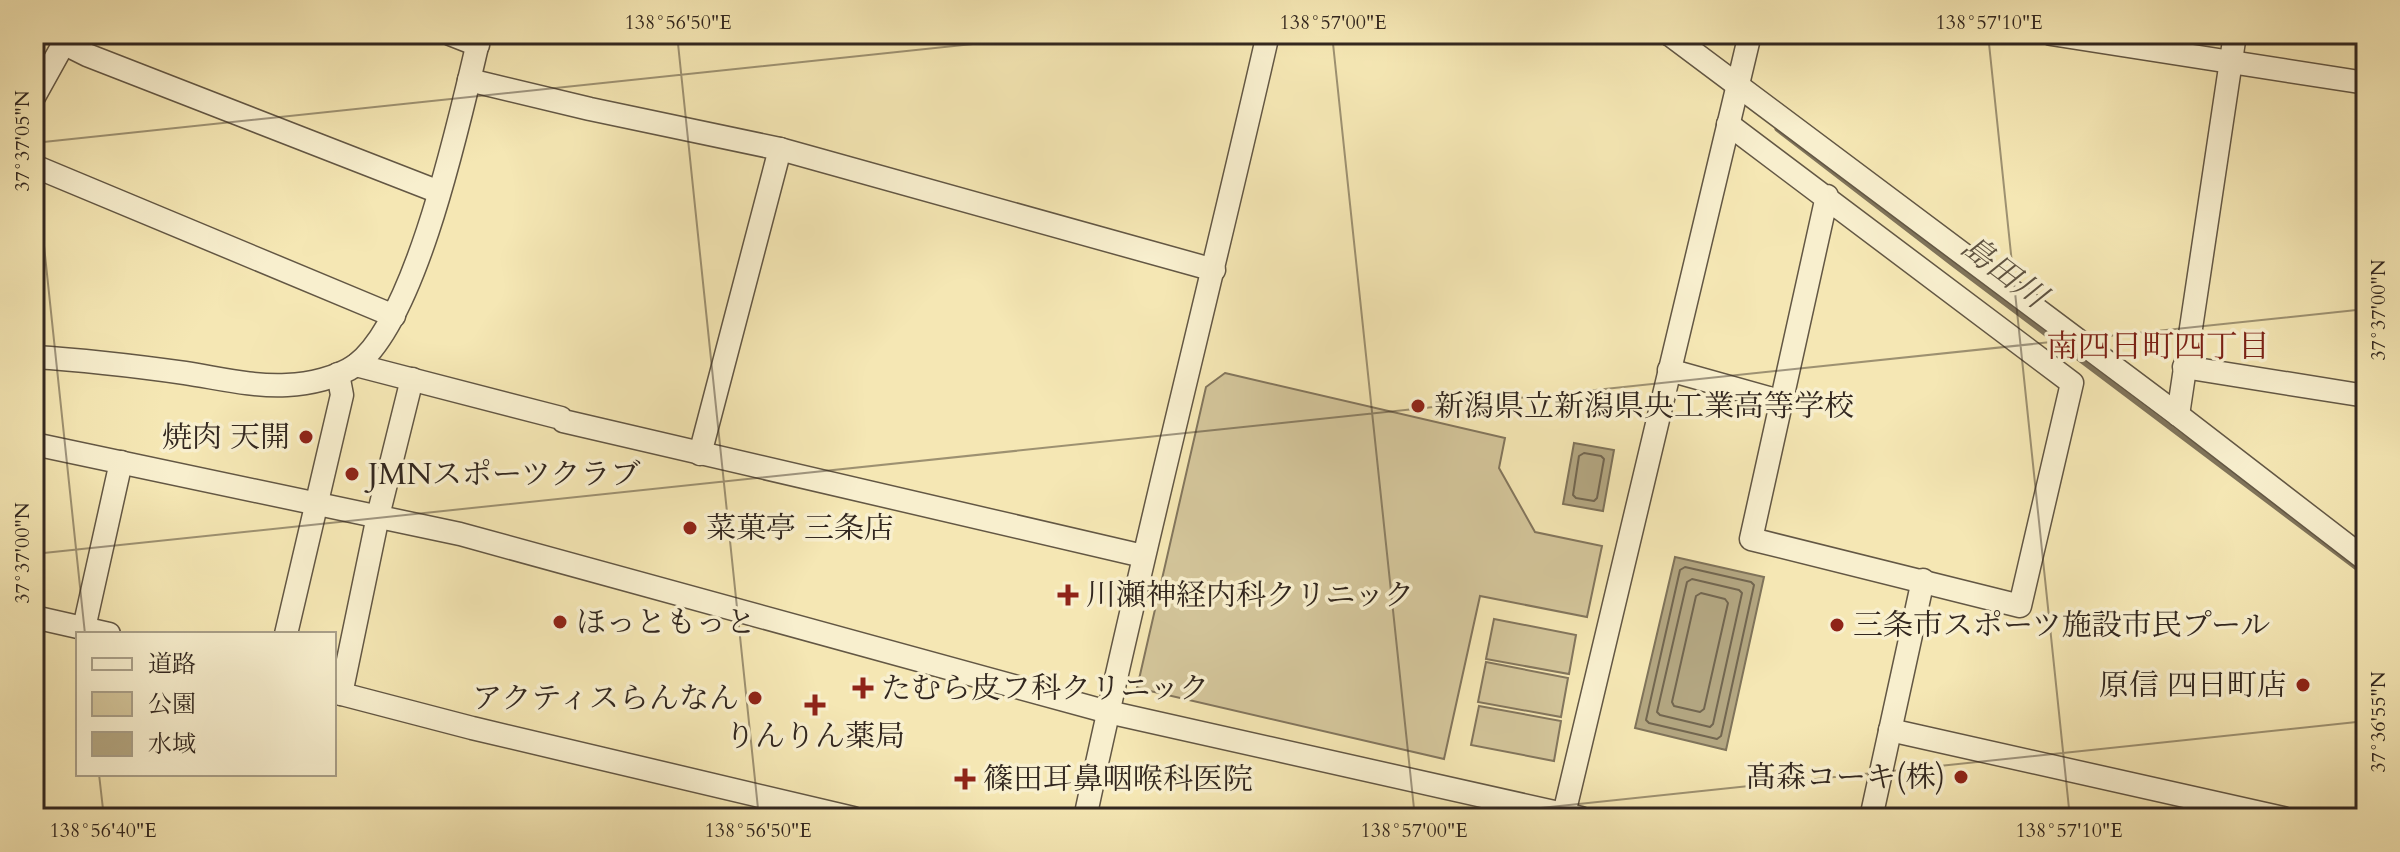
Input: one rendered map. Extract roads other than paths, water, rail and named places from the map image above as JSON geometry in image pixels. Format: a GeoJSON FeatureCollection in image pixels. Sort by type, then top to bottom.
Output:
{"type":"FeatureCollection","features":[{"type":"Feature","properties":{"kind":"street"},"geometry":{"type":"LineString","coordinates":[[34,357],[284,385],[305,383],[347,369],[382,335],[394,316],[439,192],[479,39],[450,34]]}},
{"type":"Feature","properties":{"kind":"street"},"geometry":{"type":"LineString","coordinates":[[1085,818],[1143,556],[1214,270],[1268,34]]}},
{"type":"Feature","properties":{"kind":"street"},"geometry":{"type":"LineString","coordinates":[[34,444],[460,534],[1108,712],[1569,817],[1669,370],[1750,34]]}},
{"type":"Feature","properties":{"kind":"street"},"geometry":{"type":"LineString","coordinates":[[2051,34],[2366,83]]}},
{"type":"Feature","properties":{"kind":"street"},"geometry":{"type":"LineString","coordinates":[[2178,415],[2235,34]]}},
{"type":"Feature","properties":{"kind":"street"},"geometry":{"type":"LineString","coordinates":[[1668,35],[2178,415],[2366,560]]}},
{"type":"Feature","properties":{"kind":"street"},"geometry":{"type":"LineString","coordinates":[[34,97],[67,39],[87,55],[439,192]]}},
{"type":"Feature","properties":{"kind":"street"},"geometry":{"type":"LineString","coordinates":[[469,80],[780,149],[1214,270]]}},
{"type":"Feature","properties":{"kind":"street"},"geometry":{"type":"LineString","coordinates":[[1728,124],[1827,196],[2072,383],[2020,606],[1751,539],[1827,196]]}},
{"type":"Feature","properties":{"kind":"street"},"geometry":{"type":"LineString","coordinates":[[700,454],[780,149]]}},
{"type":"Feature","properties":{"kind":"street"},"geometry":{"type":"LineString","coordinates":[[34,166],[394,316]]}},
{"type":"Feature","properties":{"kind":"street"},"geometry":{"type":"LineString","coordinates":[[2184,367],[2366,396]]}},
{"type":"Feature","properties":{"kind":"street"},"geometry":{"type":"LineString","coordinates":[[347,369],[412,379],[563,421],[1143,556]]}},
{"type":"Feature","properties":{"kind":"street"},"geometry":{"type":"LineString","coordinates":[[286,632],[347,369]]}},
{"type":"Feature","properties":{"kind":"street"},"geometry":{"type":"LineString","coordinates":[[1669,370],[1783,402]]}},
{"type":"Feature","properties":{"kind":"street"},"geometry":{"type":"LineString","coordinates":[[412,379],[338,693],[472,728],[853,818]]}},
{"type":"Feature","properties":{"kind":"street"},"geometry":{"type":"LineString","coordinates":[[84,628],[121,462]]}},
{"type":"Feature","properties":{"kind":"street"},"geometry":{"type":"LineString","coordinates":[[1871,818],[1923,580]]}},
{"type":"Feature","properties":{"kind":"street"},"geometry":{"type":"LineString","coordinates":[[34,617],[101,632]]}},
{"type":"Feature","properties":{"kind":"street"},"geometry":{"type":"LineString","coordinates":[[1890,730],[2283,818]]}},
{"type":"Feature","properties":{"kind":"water"},"geometry":{"type":"Polygon","coordinates":[[[1574,443],[1614,450],[1603,511],[1563,504],[1574,443]]]}},
{"type":"Feature","properties":{"kind":"water"},"geometry":{"type":"Polygon","coordinates":[[[1675,557],[1764,577],[1726,750],[1635,728],[1675,557]]]}},
{"type":"Feature","properties":{"kind":"waterway","name":"島田川"},"geometry":{"type":"LineString","coordinates":[[1652,34],[1664,43]]}},
{"type":"Feature","properties":{"kind":"waterway","name":"島田川"},"geometry":{"type":"LineString","coordinates":[[1777,129],[2366,575]]}},
{"type":"Feature","properties":{"kind":"place","name":"新潟県立新潟県央工業高等学校"},"geometry":{"type":"Point","coordinates":[1418,406]}},
{"type":"Feature","properties":{"kind":"place","name":"焼肉 天開"},"geometry":{"type":"Point","coordinates":[306,437]}},
{"type":"Feature","properties":{"kind":"place","name":"JMNスポーツクラブ"},"geometry":{"type":"Point","coordinates":[352,474]}},
{"type":"Feature","properties":{"kind":"place","name":"菜菓亭 三条店"},"geometry":{"type":"Point","coordinates":[690,528]}},
{"type":"Feature","properties":{"kind":"place","name":"川瀬神経内科クリニック"},"geometry":{"type":"Point","coordinates":[1068,595]}},
{"type":"Feature","properties":{"kind":"place","name":"ほっともっと"},"geometry":{"type":"Point","coordinates":[560,622]}},
{"type":"Feature","properties":{"kind":"place","name":"三条市スポーツ施設市民プール"},"geometry":{"type":"Point","coordinates":[1837,625]}},
{"type":"Feature","properties":{"kind":"place","name":"原信 四日町店"},"geometry":{"type":"Point","coordinates":[2303,685]}},
{"type":"Feature","properties":{"kind":"place","name":"たむら皮フ科クリニック"},"geometry":{"type":"Point","coordinates":[863,688]}},
{"type":"Feature","properties":{"kind":"place","name":"アクティスらんなん"},"geometry":{"type":"Point","coordinates":[755,698]}},
{"type":"Feature","properties":{"kind":"place","name":"りんりん薬局"},"geometry":{"type":"Point","coordinates":[815,705]}},
{"type":"Feature","properties":{"kind":"place","name":"髙森コーキ(株)"},"geometry":{"type":"Point","coordinates":[1961,777]}},
{"type":"Feature","properties":{"kind":"place","name":"篠田耳鼻咽喉科医院"},"geometry":{"type":"Point","coordinates":[965,779]}},
{"type":"Feature","properties":{"kind":"district","name":"南四日町四丁目"},"geometry":{"type":"Point","coordinates":[2158,346]}}]}
